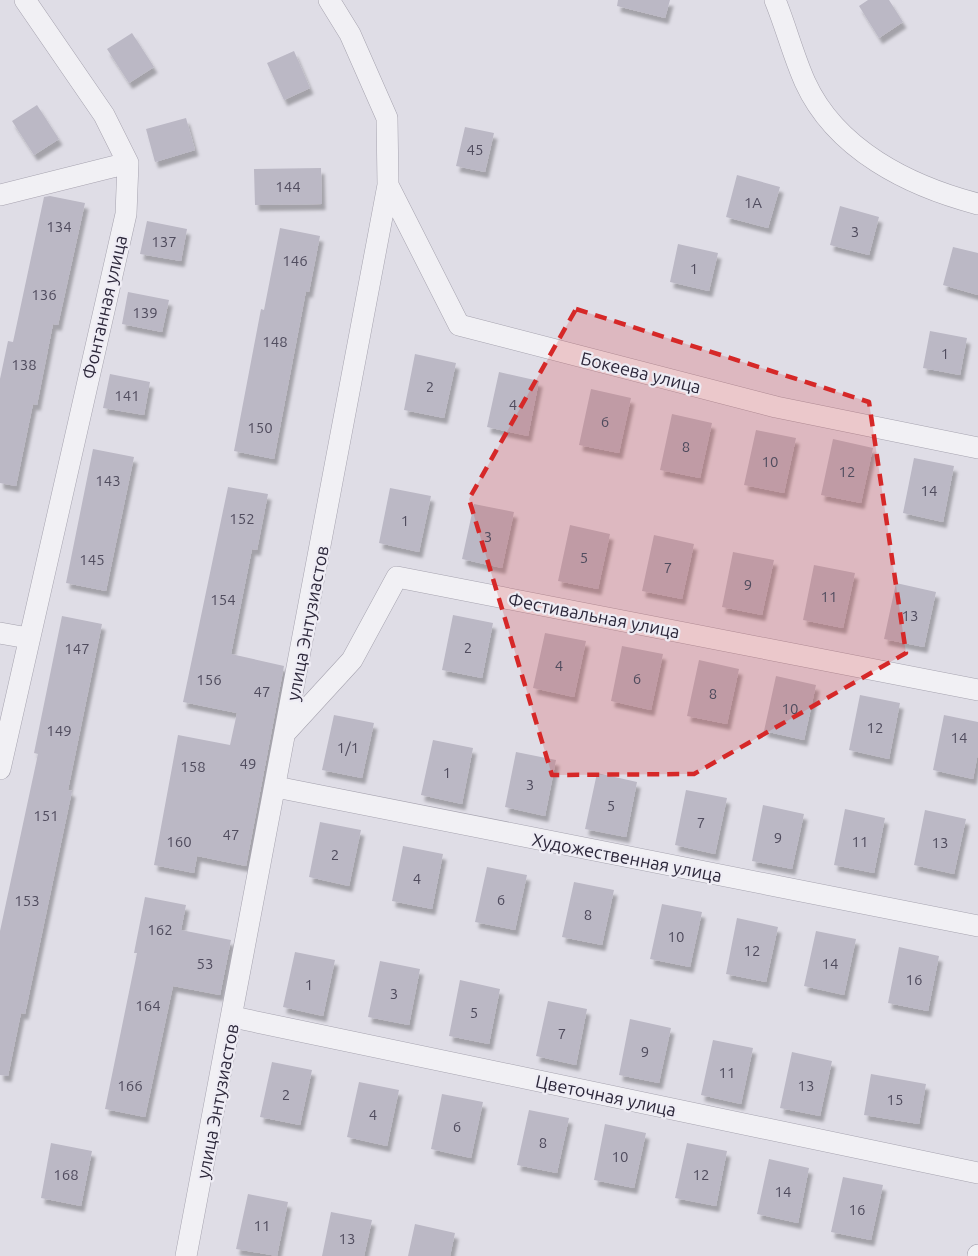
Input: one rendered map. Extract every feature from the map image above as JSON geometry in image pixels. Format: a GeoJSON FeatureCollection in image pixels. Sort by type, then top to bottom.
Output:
{"type":"FeatureCollection","features":[{"type":"Feature","properties":{"kind":"street","name":"Фонтанная улица"},"geometry":{"type":"LineString","coordinates":[[0,769],[126,214],[128,163],[104,115],[25,0]]}},
{"type":"Feature","properties":{"kind":"street","name":"улица Энтузиастов"},"geometry":{"type":"LineString","coordinates":[[186,1256],[287,732],[388,185],[387,118],[350,34],[329,0]]}},
{"type":"Feature","properties":{"kind":"street"},"geometry":{"type":"LineString","coordinates":[[775,0],[805,83],[836,131],[885,168],[950,196],[978,204]]}},
{"type":"Feature","properties":{"kind":"street"},"geometry":{"type":"LineString","coordinates":[[0,195],[128,163]]}},
{"type":"Feature","properties":{"kind":"street","name":"Бокеева улица"},"geometry":{"type":"LineString","coordinates":[[388,185],[459,325],[776,407],[978,448]]}},
{"type":"Feature","properties":{"kind":"street","name":"Фестивальная улица"},"geometry":{"type":"LineString","coordinates":[[287,732],[352,660],[397,577],[978,690]]}},
{"type":"Feature","properties":{"kind":"street"},"geometry":{"type":"LineString","coordinates":[[0,633],[28,638]]}},
{"type":"Feature","properties":{"kind":"street","name":"Художественная улица"},"geometry":{"type":"LineString","coordinates":[[276,787],[978,926]]}},
{"type":"Feature","properties":{"kind":"street","name":"Цветочная улица"},"geometry":{"type":"LineString","coordinates":[[233,1017],[978,1173]]}},
{"type":"Feature","properties":{"kind":"highlighted area"},"geometry":{"type":"Polygon","coordinates":[[[576,309],[869,402],[906,653],[694,774],[552,775],[469,499],[576,309]]]}},
{"type":"Feature","properties":{"kind":"building"},"geometry":{"type":"Polygon","coordinates":[[[618,0],[670,0],[665,18],[617,6],[618,0]]]}},
{"type":"Feature","properties":{"kind":"building"},"geometry":{"type":"Polygon","coordinates":[[[868,0],[889,0],[903,22],[879,38],[859,6],[868,0]]]}},
{"type":"Feature","properties":{"kind":"building"},"geometry":{"type":"Polygon","coordinates":[[[132,33],[154,67],[129,83],[107,49],[132,33]]]}},
{"type":"Feature","properties":{"kind":"building"},"geometry":{"type":"Polygon","coordinates":[[[294,51],[310,88],[284,100],[267,63],[294,51]]]}},
{"type":"Feature","properties":{"kind":"building"},"geometry":{"type":"Polygon","coordinates":[[[37,105],[59,139],[34,155],[12,121],[37,105]]]}},
{"type":"Feature","properties":{"kind":"building"},"geometry":{"type":"Polygon","coordinates":[[[186,118],[195,150],[155,162],[146,129],[186,118]]]}},
{"type":"Feature","properties":{"kind":"building"},"geometry":{"type":"Polygon","coordinates":[[[465,127],[494,133],[485,172],[456,166],[465,127]]]}},
{"type":"Feature","properties":{"kind":"building"},"geometry":{"type":"Polygon","coordinates":[[[321,168],[322,204],[255,205],[254,169],[321,168]]]}},
{"type":"Feature","properties":{"kind":"building"},"geometry":{"type":"Polygon","coordinates":[[[737,175],[780,187],[768,228],[726,217],[737,175]]]}},
{"type":"Feature","properties":{"kind":"building"},"geometry":{"type":"Polygon","coordinates":[[[50,196],[85,203],[58,325],[53,324],[37,405],[33,404],[16,486],[0,483],[0,379],[8,341],[13,342],[44,197],[50,196]]]}},
{"type":"Feature","properties":{"kind":"building"},"geometry":{"type":"Polygon","coordinates":[[[840,206],[879,217],[869,255],[830,245],[840,206]]]}},
{"type":"Feature","properties":{"kind":"building"},"geometry":{"type":"Polygon","coordinates":[[[147,221],[187,229],[181,261],[140,254],[147,221]]]}},
{"type":"Feature","properties":{"kind":"building"},"geometry":{"type":"Polygon","coordinates":[[[280,228],[320,236],[309,292],[306,291],[274,459],[234,451],[261,309],[264,310],[280,228]]]}},
{"type":"Feature","properties":{"kind":"building"},"geometry":{"type":"Polygon","coordinates":[[[678,244],[718,253],[709,291],[670,282],[678,244]]]}},
{"type":"Feature","properties":{"kind":"building"},"geometry":{"type":"Polygon","coordinates":[[[953,247],[978,253],[978,295],[943,285],[953,247]]]}},
{"type":"Feature","properties":{"kind":"building"},"geometry":{"type":"Polygon","coordinates":[[[128,292],[169,300],[162,332],[122,324],[128,292]]]}},
{"type":"Feature","properties":{"kind":"building"},"geometry":{"type":"Polygon","coordinates":[[[930,331],[967,338],[960,375],[923,368],[930,331]]]}},
{"type":"Feature","properties":{"kind":"building"},"geometry":{"type":"Polygon","coordinates":[[[415,354],[456,363],[444,418],[404,410],[415,354]]]}},
{"type":"Feature","properties":{"kind":"building"},"geometry":{"type":"Polygon","coordinates":[[[499,372],[539,381],[528,436],[487,427],[499,372]]]}},
{"type":"Feature","properties":{"kind":"building"},"geometry":{"type":"Polygon","coordinates":[[[110,374],[150,382],[144,415],[103,408],[110,374]]]}},
{"type":"Feature","properties":{"kind":"building"},"geometry":{"type":"Polygon","coordinates":[[[591,389],[631,398],[619,453],[579,445],[591,389]]]}},
{"type":"Feature","properties":{"kind":"building"},"geometry":{"type":"Polygon","coordinates":[[[672,414],[712,423],[700,478],[660,470],[672,414]]]}},
{"type":"Feature","properties":{"kind":"building"},"geometry":{"type":"Polygon","coordinates":[[[756,430],[796,438],[784,493],[744,485],[756,430]]]}},
{"type":"Feature","properties":{"kind":"building"},"geometry":{"type":"Polygon","coordinates":[[[833,439],[873,448],[861,503],[821,495],[833,439]]]}},
{"type":"Feature","properties":{"kind":"building"},"geometry":{"type":"Polygon","coordinates":[[[93,449],[134,457],[106,591],[66,583],[93,449]]]}},
{"type":"Feature","properties":{"kind":"building"},"geometry":{"type":"Polygon","coordinates":[[[914,458],[954,466],[943,522],[903,513],[914,458]]]}},
{"type":"Feature","properties":{"kind":"building"},"geometry":{"type":"Polygon","coordinates":[[[228,487],[268,494],[257,550],[252,549],[231,654],[284,666],[246,866],[197,856],[194,873],[154,865],[178,735],[230,745],[237,713],[183,702],[228,487]]]}},
{"type":"Feature","properties":{"kind":"building"},"geometry":{"type":"Polygon","coordinates":[[[390,488],[431,496],[419,552],[379,543],[390,488]]]}},
{"type":"Feature","properties":{"kind":"building"},"geometry":{"type":"Polygon","coordinates":[[[474,504],[514,512],[502,568],[462,559],[474,504]]]}},
{"type":"Feature","properties":{"kind":"building"},"geometry":{"type":"Polygon","coordinates":[[[570,525],[610,534],[598,589],[558,581],[570,525]]]}},
{"type":"Feature","properties":{"kind":"building"},"geometry":{"type":"Polygon","coordinates":[[[654,535],[694,544],[682,599],[642,591],[654,535]]]}},
{"type":"Feature","properties":{"kind":"building"},"geometry":{"type":"Polygon","coordinates":[[[733,552],[774,560],[762,615],[722,607],[733,552]]]}},
{"type":"Feature","properties":{"kind":"building"},"geometry":{"type":"Polygon","coordinates":[[[814,565],[855,573],[843,628],[803,620],[814,565]]]}},
{"type":"Feature","properties":{"kind":"building"},"geometry":{"type":"Polygon","coordinates":[[[896,583],[936,592],[924,647],[884,639],[896,583]]]}},
{"type":"Feature","properties":{"kind":"building"},"geometry":{"type":"Polygon","coordinates":[[[453,615],[493,623],[482,678],[442,670],[453,615]]]}},
{"type":"Feature","properties":{"kind":"building"},"geometry":{"type":"Polygon","coordinates":[[[62,616],[102,624],[68,790],[72,791],[25,1014],[21,1013],[8,1076],[0,1075],[0,931],[38,754],[34,753],[62,616]]]}},
{"type":"Feature","properties":{"kind":"building"},"geometry":{"type":"Polygon","coordinates":[[[545,633],[586,641],[574,697],[533,688],[545,633]]]}},
{"type":"Feature","properties":{"kind":"building"},"geometry":{"type":"Polygon","coordinates":[[[622,646],[663,654],[651,710],[611,701],[622,646]]]}},
{"type":"Feature","properties":{"kind":"building"},"geometry":{"type":"Polygon","coordinates":[[[699,660],[739,669],[727,724],[687,716],[699,660]]]}},
{"type":"Feature","properties":{"kind":"building"},"geometry":{"type":"Polygon","coordinates":[[[776,676],[816,685],[804,740],[764,731],[776,676]]]}},
{"type":"Feature","properties":{"kind":"building"},"geometry":{"type":"Polygon","coordinates":[[[860,695],[900,703],[889,759],[849,750],[860,695]]]}},
{"type":"Feature","properties":{"kind":"building"},"geometry":{"type":"Polygon","coordinates":[[[334,715],[374,723],[362,778],[322,770],[334,715]]]}},
{"type":"Feature","properties":{"kind":"building"},"geometry":{"type":"Polygon","coordinates":[[[944,715],[978,722],[978,753],[973,779],[933,770],[944,715]]]}},
{"type":"Feature","properties":{"kind":"building"},"geometry":{"type":"Polygon","coordinates":[[[433,740],[473,748],[462,804],[421,795],[433,740]]]}},
{"type":"Feature","properties":{"kind":"building"},"geometry":{"type":"Polygon","coordinates":[[[516,752],[556,760],[545,816],[505,807],[516,752]]]}},
{"type":"Feature","properties":{"kind":"building"},"geometry":{"type":"Polygon","coordinates":[[[597,773],[637,782],[626,837],[585,829],[597,773]]]}},
{"type":"Feature","properties":{"kind":"building"},"geometry":{"type":"Polygon","coordinates":[[[686,790],[727,798],[715,854],[675,845],[686,790]]]}},
{"type":"Feature","properties":{"kind":"building"},"geometry":{"type":"Polygon","coordinates":[[[763,805],[804,814],[792,869],[752,861],[763,805]]]}},
{"type":"Feature","properties":{"kind":"building"},"geometry":{"type":"Polygon","coordinates":[[[845,809],[885,818],[874,873],[834,865],[845,809]]]}},
{"type":"Feature","properties":{"kind":"building"},"geometry":{"type":"Polygon","coordinates":[[[925,810],[966,819],[954,874],[914,865],[925,810]]]}},
{"type":"Feature","properties":{"kind":"building"},"geometry":{"type":"Polygon","coordinates":[[[320,822],[361,830],[349,886],[309,877],[320,822]]]}},
{"type":"Feature","properties":{"kind":"building"},"geometry":{"type":"Polygon","coordinates":[[[403,846],[443,854],[432,909],[392,901],[403,846]]]}},
{"type":"Feature","properties":{"kind":"building"},"geometry":{"type":"Polygon","coordinates":[[[487,867],[527,875],[515,930],[475,922],[487,867]]]}},
{"type":"Feature","properties":{"kind":"building"},"geometry":{"type":"Polygon","coordinates":[[[574,882],[614,890],[602,945],[562,937],[574,882]]]}},
{"type":"Feature","properties":{"kind":"building"},"geometry":{"type":"Polygon","coordinates":[[[145,897],[186,905],[181,930],[231,940],[220,995],[173,986],[145,1117],[105,1109],[137,953],[134,953],[145,897]]]}},
{"type":"Feature","properties":{"kind":"building"},"geometry":{"type":"Polygon","coordinates":[[[662,904],[702,912],[690,967],[650,959],[662,904]]]}},
{"type":"Feature","properties":{"kind":"building"},"geometry":{"type":"Polygon","coordinates":[[[737,918],[778,927],[766,982],[726,974],[737,918]]]}},
{"type":"Feature","properties":{"kind":"building"},"geometry":{"type":"Polygon","coordinates":[[[816,931],[856,939],[844,995],[804,986],[816,931]]]}},
{"type":"Feature","properties":{"kind":"building"},"geometry":{"type":"Polygon","coordinates":[[[899,947],[939,956],[928,1011],[888,1003],[899,947]]]}},
{"type":"Feature","properties":{"kind":"building"},"geometry":{"type":"Polygon","coordinates":[[[295,952],[335,960],[323,1016],[283,1007],[295,952]]]}},
{"type":"Feature","properties":{"kind":"building"},"geometry":{"type":"Polygon","coordinates":[[[380,961],[420,969],[409,1025],[368,1017],[380,961]]]}},
{"type":"Feature","properties":{"kind":"building"},"geometry":{"type":"Polygon","coordinates":[[[460,980],[500,989],[489,1044],[449,1036],[460,980]]]}},
{"type":"Feature","properties":{"kind":"building"},"geometry":{"type":"Polygon","coordinates":[[[548,1001],[587,1009],[576,1065],[536,1056],[548,1001]]]}},
{"type":"Feature","properties":{"kind":"building"},"geometry":{"type":"Polygon","coordinates":[[[630,1019],[671,1028],[659,1083],[619,1075],[630,1019]]]}},
{"type":"Feature","properties":{"kind":"building"},"geometry":{"type":"Polygon","coordinates":[[[713,1040],[753,1048],[741,1104],[701,1095],[713,1040]]]}},
{"type":"Feature","properties":{"kind":"building"},"geometry":{"type":"Polygon","coordinates":[[[792,1052],[832,1061],[820,1116],[780,1108],[792,1052]]]}},
{"type":"Feature","properties":{"kind":"building"},"geometry":{"type":"Polygon","coordinates":[[[272,1062],[312,1070],[300,1125],[260,1117],[272,1062]]]}},
{"type":"Feature","properties":{"kind":"building"},"geometry":{"type":"Polygon","coordinates":[[[871,1074],[926,1084],[919,1124],[864,1115],[871,1074]]]}},
{"type":"Feature","properties":{"kind":"building"},"geometry":{"type":"Polygon","coordinates":[[[359,1082],[399,1090],[387,1146],[347,1137],[359,1082]]]}},
{"type":"Feature","properties":{"kind":"building"},"geometry":{"type":"Polygon","coordinates":[[[442,1094],[483,1102],[471,1158],[431,1149],[442,1094]]]}},
{"type":"Feature","properties":{"kind":"building"},"geometry":{"type":"Polygon","coordinates":[[[529,1110],[569,1118],[557,1173],[517,1165],[529,1110]]]}},
{"type":"Feature","properties":{"kind":"building"},"geometry":{"type":"Polygon","coordinates":[[[605,1124],[646,1133],[634,1188],[594,1180],[605,1124]]]}},
{"type":"Feature","properties":{"kind":"building"},"geometry":{"type":"Polygon","coordinates":[[[51,1143],[92,1151],[81,1206],[41,1198],[51,1143]]]}},
{"type":"Feature","properties":{"kind":"building"},"geometry":{"type":"Polygon","coordinates":[[[687,1143],[727,1151],[716,1206],[675,1198],[687,1143]]]}},
{"type":"Feature","properties":{"kind":"building"},"geometry":{"type":"Polygon","coordinates":[[[769,1159],[809,1168],[798,1223],[757,1214],[769,1159]]]}},
{"type":"Feature","properties":{"kind":"building"},"geometry":{"type":"Polygon","coordinates":[[[843,1177],[883,1185],[871,1240],[831,1232],[843,1177]]]}},
{"type":"Feature","properties":{"kind":"building"},"geometry":{"type":"Polygon","coordinates":[[[248,1194],[288,1202],[277,1256],[236,1249],[248,1194]]]}},
{"type":"Feature","properties":{"kind":"building"},"geometry":{"type":"Polygon","coordinates":[[[331,1212],[372,1220],[364,1256],[322,1256],[331,1212]]]}},
{"type":"Feature","properties":{"kind":"building"},"geometry":{"type":"Polygon","coordinates":[[[415,1224],[455,1233],[450,1256],[408,1256],[415,1224]]]}}]}
